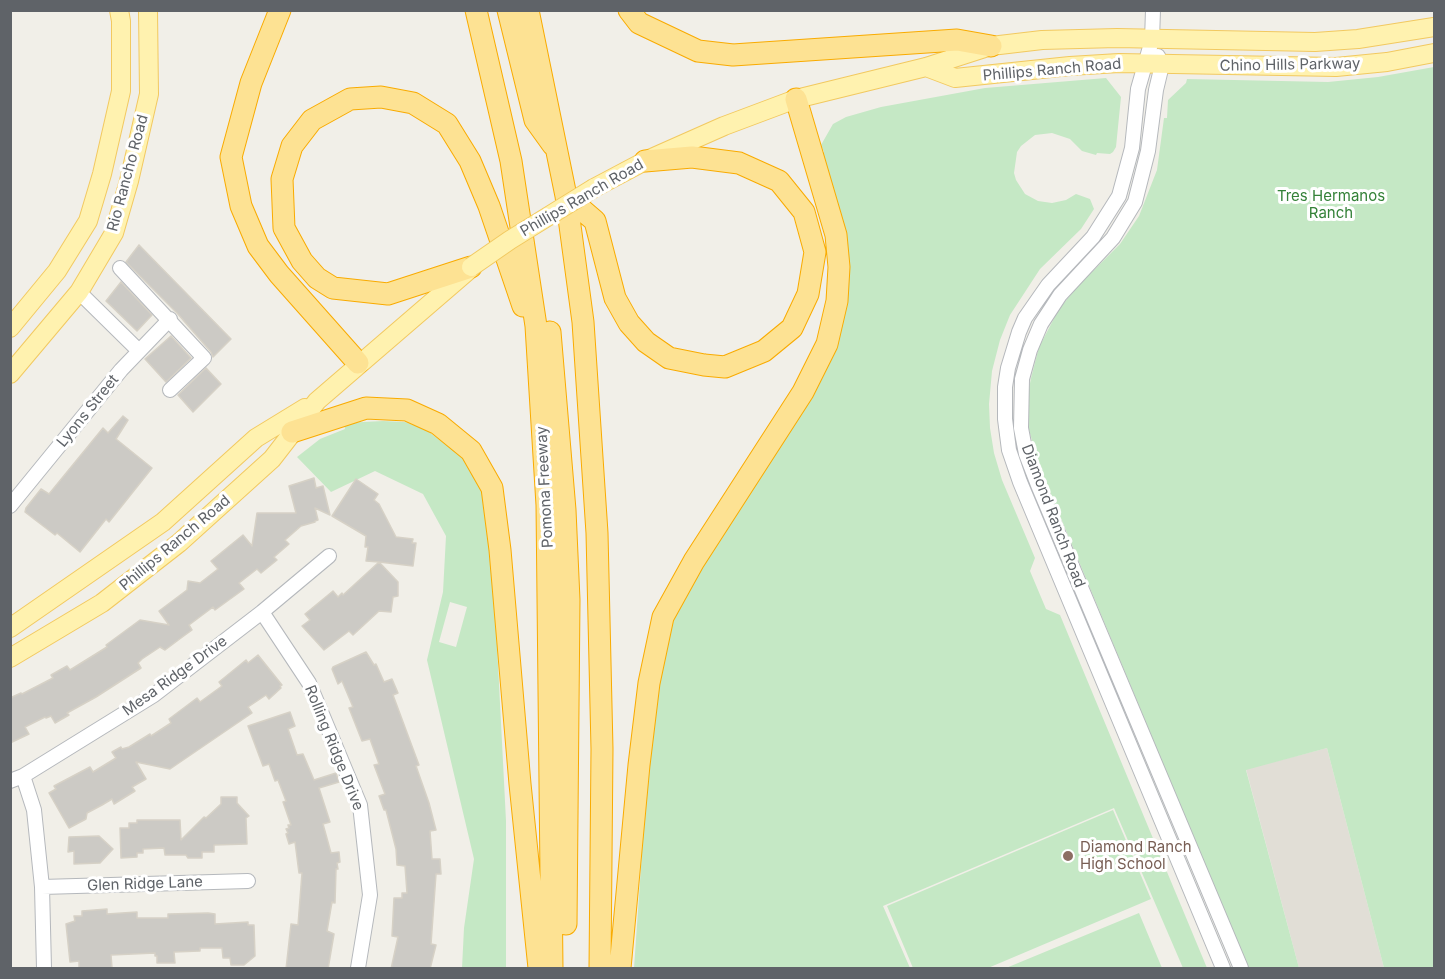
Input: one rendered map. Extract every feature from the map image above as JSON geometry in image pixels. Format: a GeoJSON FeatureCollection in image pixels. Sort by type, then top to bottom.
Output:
{"type":"FeatureCollection","features":[{"type":"Feature","properties":{"kind":"highway"},"geometry":{"type":"LineString","coordinates":[[280,10],[251,83],[231,157],[241,206],[258,246],[279,274],[358,363]]}},
{"type":"Feature","properties":{"kind":"highway","name":"Pomona Freeway"},"geometry":{"type":"LineString","coordinates":[[476,10],[511,161],[536,326],[547,505],[552,969]]}},
{"type":"Feature","properties":{"kind":"highway"},"geometry":{"type":"LineString","coordinates":[[508,10],[535,120],[557,150]]}},
{"type":"Feature","properties":{"kind":"highway"},"geometry":{"type":"LineString","coordinates":[[528,10],[566,196],[583,322],[597,533],[602,749],[600,969]]}},
{"type":"Feature","properties":{"kind":"highway"},"geometry":{"type":"LineString","coordinates":[[629,10],[639,23],[698,51],[733,55],[957,40],[991,46]]}},
{"type":"Feature","properties":{"kind":"highway"},"geometry":{"type":"LineString","coordinates":[[471,267],[388,294],[333,288],[317,278],[302,261],[284,228],[282,179],[292,146],[312,120],[350,99],[381,97],[413,103],[447,124],[470,161],[489,206],[537,348]]}},
{"type":"Feature","properties":{"kind":"highway"},"geometry":{"type":"LineString","coordinates":[[620,969],[646,706],[663,617],[694,561],[803,392],[827,344],[837,301],[839,267],[836,235],[796,99]]}},
{"type":"Feature","properties":{"kind":"highway"},"geometry":{"type":"LineString","coordinates":[[566,196],[595,221],[615,298],[629,324],[646,342],[669,358],[726,367],[764,351],[792,328],[808,294],[815,252],[804,212],[779,181],[739,163],[692,157],[645,161]]}},
{"type":"Feature","properties":{"kind":"highway"},"geometry":{"type":"LineString","coordinates":[[517,199],[538,245],[547,301],[565,510],[569,600],[566,969]]}},
{"type":"Feature","properties":{"kind":"highway"},"geometry":{"type":"LineString","coordinates":[[292,432],[366,408],[407,410],[438,424],[471,451],[492,488],[500,550],[539,969]]}},
{"type":"Feature","properties":{"kind":"highway"},"geometry":{"type":"LineString","coordinates":[[585,969],[586,923],[600,887]]}},
{"type":"Feature","properties":{"kind":"main road","name":"Rio Rancho Road"},"geometry":{"type":"LineString","coordinates":[[10,328],[57,271],[88,221],[102,174],[121,91],[119,10]]}},
{"type":"Feature","properties":{"kind":"main road","name":"Rio Rancho Road"},"geometry":{"type":"LineString","coordinates":[[10,374],[78,292],[114,233],[129,181],[149,94],[148,10]]}},
{"type":"Feature","properties":{"kind":"main road","name":"Chino Hills Parkway"},"geometry":{"type":"LineString","coordinates":[[1152,40],[1315,42],[1358,39],[1434,27]]}},
{"type":"Feature","properties":{"kind":"main road","name":"Phillips Ranch Road"},"geometry":{"type":"LineString","coordinates":[[10,658],[102,603],[179,543],[272,459],[317,401],[471,267],[510,240],[624,171],[724,126],[796,99],[926,67],[991,46],[1042,40],[1117,38],[1152,40]]}},
{"type":"Feature","properties":{"kind":"main road","name":"Chino Hills Parkway"},"geometry":{"type":"LineString","coordinates":[[1153,65],[1336,67],[1386,62],[1434,53]]}},
{"type":"Feature","properties":{"kind":"main road","name":"Phillips Ranch Road"},"geometry":{"type":"LineString","coordinates":[[926,67],[955,78],[1070,66],[1119,63],[1153,65]]}},
{"type":"Feature","properties":{"kind":"main road"},"geometry":{"type":"LineString","coordinates":[[57,271],[78,292]]}},
{"type":"Feature","properties":{"kind":"main road","name":"Phillips Ranch Road"},"geometry":{"type":"LineString","coordinates":[[10,628],[163,522],[256,438],[317,401]]}},
{"type":"Feature","properties":{"kind":"street","name":"Diamond Ranch Road"},"geometry":{"type":"LineString","coordinates":[[1152,10],[1156,90],[1149,151],[1135,202],[1113,238],[1060,295],[1041,324],[1030,350],[1022,379],[1021,428],[1026,454],[1036,479],[1241,969]]}},
{"type":"Feature","properties":{"kind":"street","name":"Diamond Ranch Road"},"geometry":{"type":"LineString","coordinates":[[1153,65],[1138,89],[1132,148],[1119,196],[1093,237],[1048,285],[1025,318],[1008,368],[1004,397],[1005,419],[1009,450],[1020,482],[1223,969]]}},
{"type":"Feature","properties":{"kind":"street"},"geometry":{"type":"LineString","coordinates":[[120,268],[204,358],[170,390]]}},
{"type":"Feature","properties":{"kind":"street"},"geometry":{"type":"LineString","coordinates":[[78,292],[139,351]]}},
{"type":"Feature","properties":{"kind":"street","name":"Lyons Street"},"geometry":{"type":"LineString","coordinates":[[10,506],[139,351],[170,319]]}},
{"type":"Feature","properties":{"kind":"street","name":"Mesa Ridge Drive"},"geometry":{"type":"LineString","coordinates":[[17,778],[154,695],[262,612],[329,556]]}},
{"type":"Feature","properties":{"kind":"street","name":"Rolling Ridge Drive"},"geometry":{"type":"LineString","coordinates":[[262,612],[309,683],[360,805],[370,895],[358,969]]}},
{"type":"Feature","properties":{"kind":"street"},"geometry":{"type":"LineString","coordinates":[[17,778],[34,810],[42,887],[44,969]]}},
{"type":"Feature","properties":{"kind":"street","name":"Glen Ridge Lane"},"geometry":{"type":"LineString","coordinates":[[42,887],[248,881]]}},
{"type":"Feature","properties":{"kind":"shaded area"},"geometry":{"type":"Polygon","coordinates":[[[1327,748],[1384,968],[1299,968],[1246,769],[1327,748]]]}},
{"type":"Feature","properties":{"kind":"green space","name":"Tres Hermanos Ranch"},"geometry":{"type":"Polygon","coordinates":[[[1434,67],[1434,968],[1384,968],[1327,748],[1246,770],[1299,968],[1248,968],[1040,468],[1029,430],[1028,394],[1031,378],[1039,347],[1059,309],[1077,287],[1120,244],[1139,216],[1157,170],[1164,118],[1167,118],[1168,100],[1186,83],[1187,79],[1328,82],[1378,77],[1434,67]]]}},
{"type":"Feature","properties":{"kind":"green space"},"geometry":{"type":"Polygon","coordinates":[[[1106,78],[1121,97],[1116,147],[1113,152],[1096,155],[1082,151],[1070,139],[1052,133],[1035,135],[1017,152],[1014,173],[1025,194],[1038,201],[1052,203],[1066,200],[1076,194],[1090,199],[1094,209],[1081,229],[1040,269],[1010,315],[1000,340],[992,371],[989,404],[990,428],[1002,480],[1035,558],[1030,571],[1046,609],[1060,615],[1207,968],[1183,968],[1114,808],[883,906],[910,968],[634,968],[651,722],[664,648],[680,603],[841,323],[819,154],[824,152],[821,145],[833,124],[846,117],[881,107],[985,88],[1106,78]]]}},
{"type":"Feature","properties":{"kind":"green space"},"geometry":{"type":"Polygon","coordinates":[[[405,422],[425,429],[461,456],[475,474],[487,508],[495,605],[506,821],[506,968],[462,968],[464,928],[474,859],[427,660],[443,592],[446,536],[423,494],[375,471],[331,492],[297,457],[320,439],[345,429],[344,423],[405,422]],[[450,602],[439,642],[456,647],[467,607],[450,602]]]}},
{"type":"Feature","properties":{"kind":"green space","name":"Diamond Ranch High School"},"geometry":{"type":"Polygon","coordinates":[[[1113,810],[1151,899],[988,968],[913,968],[887,906],[1113,810]]]}},
{"type":"Feature","properties":{"kind":"green space"},"geometry":{"type":"Polygon","coordinates":[[[1139,913],[1162,968],[1006,968],[1139,913]]]}},
{"type":"Feature","properties":{"kind":"building"},"geometry":{"type":"Polygon","coordinates":[[[139,245],[231,339],[213,357],[177,313],[126,262],[139,245]]]}},
{"type":"Feature","properties":{"kind":"building"},"geometry":{"type":"Polygon","coordinates":[[[121,282],[152,315],[137,331],[106,301],[121,282]]]}},
{"type":"Feature","properties":{"kind":"building"},"geometry":{"type":"Polygon","coordinates":[[[171,336],[191,358],[166,382],[145,359],[171,336]]]}},
{"type":"Feature","properties":{"kind":"building"},"geometry":{"type":"Polygon","coordinates":[[[206,368],[221,384],[193,412],[178,395],[206,368]]]}},
{"type":"Feature","properties":{"kind":"building"},"geometry":{"type":"Polygon","coordinates":[[[123,416],[128,420],[116,439],[152,468],[109,522],[106,519],[80,552],[57,533],[55,535],[25,512],[26,508],[41,489],[49,494],[103,428],[108,433],[123,416]]]}},
{"type":"Feature","properties":{"kind":"building"},"geometry":{"type":"Polygon","coordinates":[[[314,478],[316,488],[323,486],[330,515],[315,508],[318,520],[301,526],[285,540],[289,544],[274,557],[277,560],[261,573],[257,569],[239,583],[244,589],[215,610],[213,607],[189,625],[192,630],[165,650],[160,647],[142,659],[138,663],[141,668],[67,713],[69,715],[55,723],[51,716],[25,727],[29,734],[10,743],[10,698],[53,678],[51,675],[67,666],[70,670],[107,647],[106,645],[140,620],[169,625],[159,611],[187,590],[188,581],[200,583],[218,569],[211,561],[243,535],[252,546],[257,513],[296,513],[289,486],[314,478]]]}},
{"type":"Feature","properties":{"kind":"building"},"geometry":{"type":"Polygon","coordinates":[[[356,479],[378,494],[374,500],[379,504],[396,537],[413,539],[412,543],[416,543],[413,566],[366,561],[368,547],[365,547],[366,536],[332,516],[356,479]]]}},
{"type":"Feature","properties":{"kind":"building"},"geometry":{"type":"Polygon","coordinates":[[[379,562],[398,582],[398,596],[393,597],[391,612],[379,611],[353,635],[349,631],[324,650],[302,626],[310,620],[305,614],[333,591],[338,597],[342,593],[343,595],[379,562]]]}},
{"type":"Feature","properties":{"kind":"building"},"geometry":{"type":"Polygon","coordinates":[[[366,652],[374,665],[376,664],[384,682],[392,679],[398,693],[393,695],[419,765],[416,766],[436,830],[430,831],[432,859],[440,859],[441,874],[436,874],[431,944],[436,945],[430,969],[391,969],[398,937],[392,936],[394,898],[402,898],[402,893],[407,893],[405,866],[397,865],[396,849],[386,810],[379,796],[385,794],[374,765],[379,764],[370,739],[362,741],[349,708],[353,707],[342,681],[338,684],[332,669],[366,652]]]}},
{"type":"Feature","properties":{"kind":"building"},"geometry":{"type":"Polygon","coordinates":[[[258,655],[282,685],[269,699],[266,695],[248,707],[252,713],[170,769],[136,762],[146,779],[132,787],[135,791],[114,804],[112,799],[87,813],[86,819],[69,828],[49,793],[56,789],[54,786],[90,767],[93,772],[116,758],[112,752],[121,747],[122,749],[129,747],[150,734],[151,736],[171,723],[169,719],[197,698],[200,702],[222,686],[219,682],[246,660],[248,663],[258,655]]]}},
{"type":"Feature","properties":{"kind":"building"},"geometry":{"type":"Polygon","coordinates":[[[290,712],[295,726],[288,729],[297,755],[303,754],[314,780],[336,773],[339,782],[319,788],[330,822],[323,824],[331,853],[339,852],[340,862],[337,863],[335,903],[332,902],[327,931],[334,934],[328,969],[286,969],[291,924],[298,925],[302,873],[299,873],[295,842],[289,844],[286,834],[288,825],[291,825],[283,802],[286,801],[269,764],[263,766],[248,726],[290,712]]]}},
{"type":"Feature","properties":{"kind":"building"},"geometry":{"type":"Polygon","coordinates":[[[221,797],[237,797],[237,803],[249,816],[246,818],[247,844],[214,845],[214,852],[202,852],[202,858],[165,855],[164,848],[143,849],[143,853],[137,853],[137,857],[121,858],[120,828],[129,828],[129,823],[137,823],[137,820],[180,820],[181,840],[221,804],[221,797]]]}},
{"type":"Feature","properties":{"kind":"building"},"geometry":{"type":"Polygon","coordinates":[[[99,836],[113,849],[100,863],[74,864],[74,851],[68,852],[69,837],[99,836]]]}},
{"type":"Feature","properties":{"kind":"building"},"geometry":{"type":"Polygon","coordinates":[[[107,909],[107,914],[137,912],[137,918],[168,918],[168,914],[208,913],[215,914],[215,924],[248,922],[248,925],[254,925],[255,956],[244,965],[231,965],[230,958],[223,958],[222,948],[200,948],[200,951],[174,952],[175,963],[157,963],[155,953],[111,955],[112,968],[79,969],[79,961],[70,962],[66,924],[75,921],[74,916],[82,916],[82,911],[107,909]]]}},
{"type":"Feature","properties":{"kind":"place","name":"Diamond Ranch High School"},"geometry":{"type":"Point","coordinates":[1068,856]}}]}
